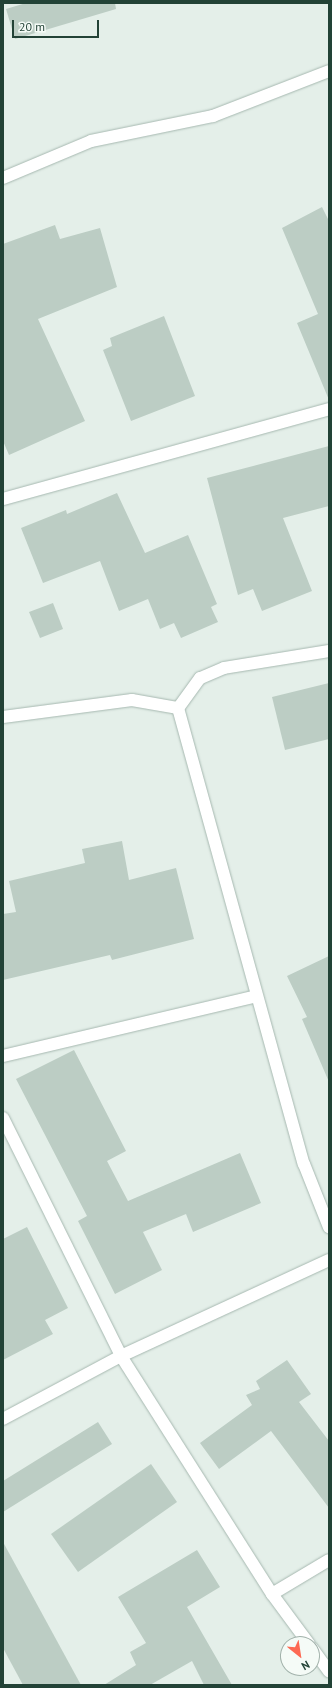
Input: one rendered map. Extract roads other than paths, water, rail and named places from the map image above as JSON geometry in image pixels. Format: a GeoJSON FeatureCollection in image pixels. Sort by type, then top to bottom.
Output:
{"type":"FeatureCollection","features":[{"type":"Feature","properties":{"kind":"street"},"geometry":{"type":"LineString","coordinates":[[3,178],[91,141],[213,116],[329,71]]}},
{"type":"Feature","properties":{"kind":"street"},"geometry":{"type":"LineString","coordinates":[[3,499],[329,409]]}},
{"type":"Feature","properties":{"kind":"street"},"geometry":{"type":"LineString","coordinates":[[178,708],[200,678],[224,668],[329,651]]}},
{"type":"Feature","properties":{"kind":"street"},"geometry":{"type":"LineString","coordinates":[[3,717],[132,700],[178,708]]}},
{"type":"Feature","properties":{"kind":"street"},"geometry":{"type":"LineString","coordinates":[[178,708],[256,996],[304,1164],[329,1227]]}},
{"type":"Feature","properties":{"kind":"street"},"geometry":{"type":"LineString","coordinates":[[3,1056],[256,996]]}},
{"type":"Feature","properties":{"kind":"street"},"geometry":{"type":"LineString","coordinates":[[3,1118],[121,1356],[272,1594],[303,1636]]}},
{"type":"Feature","properties":{"kind":"street"},"geometry":{"type":"LineString","coordinates":[[3,1419],[121,1356],[329,1260]]}},
{"type":"Feature","properties":{"kind":"street"},"geometry":{"type":"LineString","coordinates":[[272,1594],[329,1560]]}},
{"type":"Feature","properties":{"kind":"street"},"geometry":{"type":"LineString","coordinates":[[320,1659],[329,1671]]}}]}
